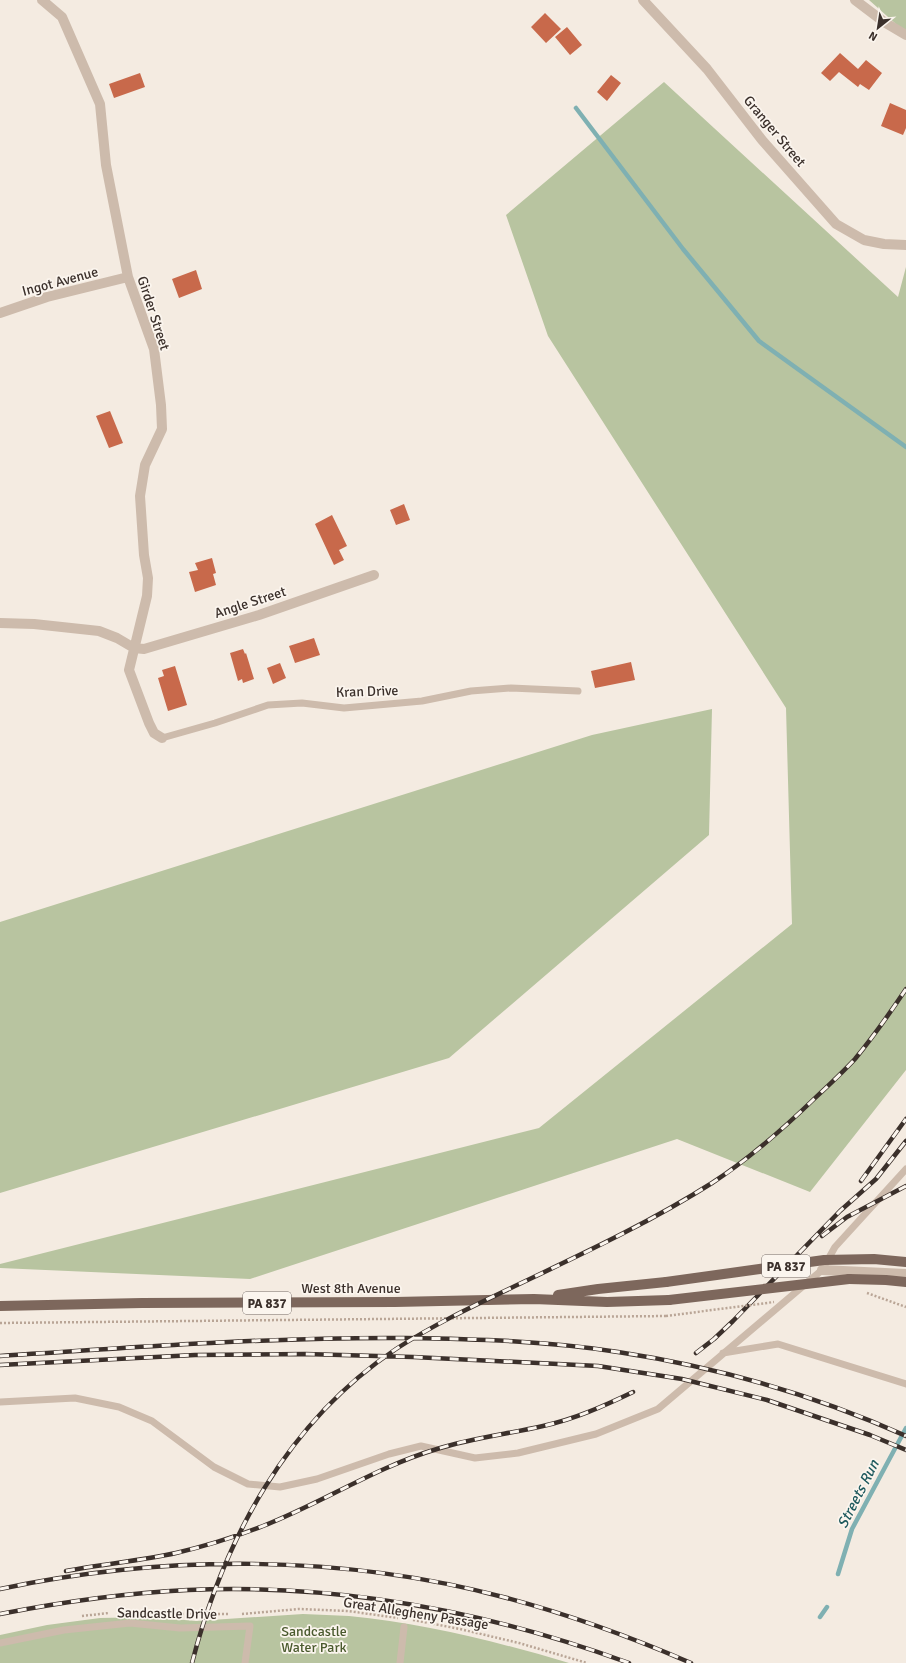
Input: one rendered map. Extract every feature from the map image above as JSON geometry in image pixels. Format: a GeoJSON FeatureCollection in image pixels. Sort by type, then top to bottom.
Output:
{"type":"FeatureCollection","features":[{"type":"Feature","properties":{"kind":"main road","name":"PA 837"},"geometry":{"type":"LineString","coordinates":[[534,1299],[598,1289],[666,1282],[824,1260],[874,1259],[906,1262]]}},
{"type":"Feature","properties":{"kind":"main road","name":"PA 837"},"geometry":{"type":"LineString","coordinates":[[534,1299],[607,1302],[669,1300],[849,1279],[906,1282]]}},
{"type":"Feature","properties":{"kind":"main road","name":"West 8th Avenue"},"geometry":{"type":"LineString","coordinates":[[0,1306],[534,1299]]}},
{"type":"Feature","properties":{"kind":"street","name":"Girder Street"},"geometry":{"type":"LineString","coordinates":[[42,0],[62,17],[100,104],[106,165],[128,277],[154,349],[162,429],[145,465],[140,496],[144,555],[148,578],[147,596],[134,648]]}},
{"type":"Feature","properties":{"kind":"street","name":"Granger Street"},"geometry":{"type":"LineString","coordinates":[[643,0],[707,69],[762,140],[836,224],[864,240],[884,244],[906,245]]}},
{"type":"Feature","properties":{"kind":"street"},"geometry":{"type":"LineString","coordinates":[[856,0],[884,22],[906,35]]}},
{"type":"Feature","properties":{"kind":"street","name":"Ingot Avenue"},"geometry":{"type":"LineString","coordinates":[[0,313],[47,297],[128,277]]}},
{"type":"Feature","properties":{"kind":"street","name":"Angle Street"},"geometry":{"type":"LineString","coordinates":[[134,648],[144,649],[259,615],[374,575]]}},
{"type":"Feature","properties":{"kind":"street"},"geometry":{"type":"LineString","coordinates":[[0,623],[34,624],[99,631],[117,638],[134,648],[129,670],[149,724],[154,733],[162,738]]}},
{"type":"Feature","properties":{"kind":"street"},"geometry":{"type":"LineString","coordinates":[[822,1270],[906,1274]]}},
{"type":"Feature","properties":{"kind":"lane","name":"Kran Drive"},"geometry":{"type":"LineString","coordinates":[[162,738],[215,723],[268,705],[302,703],[344,708],[422,701],[471,691],[511,688],[578,691]]}},
{"type":"Feature","properties":{"kind":"lane"},"geometry":{"type":"LineString","coordinates":[[0,1402],[75,1398],[120,1407],[152,1421],[214,1467],[248,1484],[280,1487],[317,1479],[389,1454],[421,1446],[475,1458],[518,1453],[596,1434],[658,1409],[822,1270],[835,1247],[906,1169]]}},
{"type":"Feature","properties":{"kind":"lane"},"geometry":{"type":"LineString","coordinates":[[723,1353],[778,1344],[906,1384]]}},
{"type":"Feature","properties":{"kind":"lane","name":"Sandcastle Drive"},"geometry":{"type":"LineString","coordinates":[[0,1643],[64,1630],[130,1624],[180,1628],[250,1626],[245,1663]]}},
{"type":"Feature","properties":{"kind":"lane"},"geometry":{"type":"LineString","coordinates":[[400,1663],[404,1627]]}},
{"type":"Feature","properties":{"kind":"path"},"geometry":{"type":"LineString","coordinates":[[862,1293],[867,1293],[906,1307]]}},
{"type":"Feature","properties":{"kind":"path"},"geometry":{"type":"LineString","coordinates":[[0,1323],[666,1316],[779,1301]]}},
{"type":"Feature","properties":{"kind":"path","name":"Great Allegheny Passage"},"geometry":{"type":"LineString","coordinates":[[240,1614],[299,1609],[348,1611],[405,1619]]}},
{"type":"Feature","properties":{"kind":"path"},"geometry":{"type":"LineString","coordinates":[[77,1616],[114,1613]]}},
{"type":"Feature","properties":{"kind":"path"},"geometry":{"type":"LineString","coordinates":[[158,1614],[233,1614]]}},
{"type":"Feature","properties":{"kind":"path","name":"Great Allegheny Passage"},"geometry":{"type":"LineString","coordinates":[[412,1620],[511,1641],[587,1663]]}},
{"type":"Feature","properties":{"kind":"green space"},"geometry":{"type":"Polygon","coordinates":[[[869,0],[906,0],[906,33],[869,0]]]}},
{"type":"Feature","properties":{"kind":"green space"},"geometry":{"type":"Polygon","coordinates":[[[664,82],[898,297],[906,267],[906,1070],[810,1192],[677,1139],[250,1279],[0,1268],[0,1264],[539,1128],[792,924],[786,708],[548,336],[506,215],[664,82]]]}},
{"type":"Feature","properties":{"kind":"green space"},"geometry":{"type":"Polygon","coordinates":[[[712,709],[709,835],[449,1058],[0,1193],[0,922],[592,735],[712,709]]]}},
{"type":"Feature","properties":{"kind":"green space","name":"Sandcastle Water Park"},"geometry":{"type":"Polygon","coordinates":[[[303,1614],[377,1619],[433,1628],[569,1663],[0,1663],[0,1635],[47,1625],[100,1618],[149,1617],[196,1621],[303,1614]]]}},
{"type":"Feature","properties":{"kind":"building"},"geometry":{"type":"Polygon","coordinates":[[[545,13],[561,29],[546,43],[531,27],[545,13]]]}},
{"type":"Feature","properties":{"kind":"building"},"geometry":{"type":"Polygon","coordinates":[[[567,27],[582,45],[570,55],[555,37],[567,27]]]}},
{"type":"Feature","properties":{"kind":"building"},"geometry":{"type":"Polygon","coordinates":[[[840,53],[858,69],[866,60],[882,73],[869,90],[860,84],[858,87],[839,72],[830,81],[821,73],[840,53]]]}},
{"type":"Feature","properties":{"kind":"building"},"geometry":{"type":"Polygon","coordinates":[[[140,73],[145,87],[114,98],[109,84],[140,73]]]}},
{"type":"Feature","properties":{"kind":"building"},"geometry":{"type":"Polygon","coordinates":[[[611,75],[621,83],[607,101],[597,92],[611,75]]]}},
{"type":"Feature","properties":{"kind":"building"},"geometry":{"type":"Polygon","coordinates":[[[890,103],[906,110],[906,128],[903,135],[881,126],[890,103]]]}},
{"type":"Feature","properties":{"kind":"building"},"geometry":{"type":"Polygon","coordinates":[[[196,270],[202,289],[179,298],[172,279],[196,270]]]}},
{"type":"Feature","properties":{"kind":"building"},"geometry":{"type":"Polygon","coordinates":[[[110,411],[123,443],[109,448],[96,416],[110,411]]]}},
{"type":"Feature","properties":{"kind":"building"},"geometry":{"type":"Polygon","coordinates":[[[404,504],[410,520],[396,525],[390,510],[404,504]]]}},
{"type":"Feature","properties":{"kind":"building"},"geometry":{"type":"Polygon","coordinates":[[[332,515],[347,546],[339,550],[344,560],[334,565],[315,524],[332,515]]]}},
{"type":"Feature","properties":{"kind":"building"},"geometry":{"type":"Polygon","coordinates":[[[212,558],[216,573],[213,574],[216,585],[195,592],[189,572],[198,570],[195,563],[212,558]]]}},
{"type":"Feature","properties":{"kind":"building"},"geometry":{"type":"Polygon","coordinates":[[[314,638],[320,655],[295,663],[289,646],[314,638]]]}},
{"type":"Feature","properties":{"kind":"building"},"geometry":{"type":"Polygon","coordinates":[[[243,649],[245,654],[246,653],[254,679],[243,683],[242,679],[238,681],[230,653],[243,649]]]}},
{"type":"Feature","properties":{"kind":"building"},"geometry":{"type":"Polygon","coordinates":[[[631,662],[635,680],[595,688],[591,671],[631,662]]]}},
{"type":"Feature","properties":{"kind":"building"},"geometry":{"type":"Polygon","coordinates":[[[280,663],[286,678],[273,684],[267,668],[280,663]]]}},
{"type":"Feature","properties":{"kind":"building"},"geometry":{"type":"Polygon","coordinates":[[[175,666],[187,705],[168,711],[158,678],[164,676],[162,670],[175,666]]]}},
{"type":"Feature","properties":{"kind":"waterway"},"geometry":{"type":"LineString","coordinates":[[576,108],[683,249],[759,341],[906,447]]}},
{"type":"Feature","properties":{"kind":"waterway","name":"Streets Run"},"geometry":{"type":"LineString","coordinates":[[838,1574],[852,1529],[906,1428]]}},
{"type":"Feature","properties":{"kind":"waterway","name":"Streets Run"},"geometry":{"type":"LineString","coordinates":[[820,1617],[827,1607]]}},
{"type":"Feature","properties":{"kind":"railway"},"geometry":{"type":"LineString","coordinates":[[192,1663],[205,1617],[222,1572],[242,1528],[265,1487],[292,1448],[323,1411],[357,1378],[396,1349],[424,1332],[468,1309],[589,1251],[664,1212],[726,1174],[778,1132],[855,1059],[875,1034],[906,989]]}},
{"type":"Feature","properties":{"kind":"railway"},"geometry":{"type":"LineString","coordinates":[[861,1181],[906,1119]]}},
{"type":"Feature","properties":{"kind":"railway"},"geometry":{"type":"LineString","coordinates":[[696,1353],[733,1321],[840,1211],[876,1179],[906,1141]]}},
{"type":"Feature","properties":{"kind":"railway"},"geometry":{"type":"LineString","coordinates":[[822,1236],[847,1217],[906,1186]]}},
{"type":"Feature","properties":{"kind":"railway"},"geometry":{"type":"LineString","coordinates":[[0,1356],[203,1343],[355,1338],[486,1340],[565,1345],[655,1358],[729,1374],[801,1395],[872,1421],[906,1436]]}},
{"type":"Feature","properties":{"kind":"railway"},"geometry":{"type":"LineString","coordinates":[[0,1365],[195,1355],[305,1354],[413,1357],[598,1366],[682,1379],[767,1400],[870,1435],[906,1450]]}},
{"type":"Feature","properties":{"kind":"railway"},"geometry":{"type":"LineString","coordinates":[[66,1571],[162,1556],[220,1541],[285,1517],[392,1465],[414,1457],[463,1442],[566,1420],[633,1392]]}},
{"type":"Feature","properties":{"kind":"railway"},"geometry":{"type":"LineString","coordinates":[[0,1589],[126,1569],[190,1565],[254,1564],[318,1567],[382,1573],[445,1584],[507,1598],[600,1627],[691,1663]]}},
{"type":"Feature","properties":{"kind":"railway"},"geometry":{"type":"LineString","coordinates":[[0,1614],[94,1599],[164,1591],[245,1589],[301,1591],[357,1596],[412,1604],[467,1615],[521,1629],[629,1663]]}}]}
